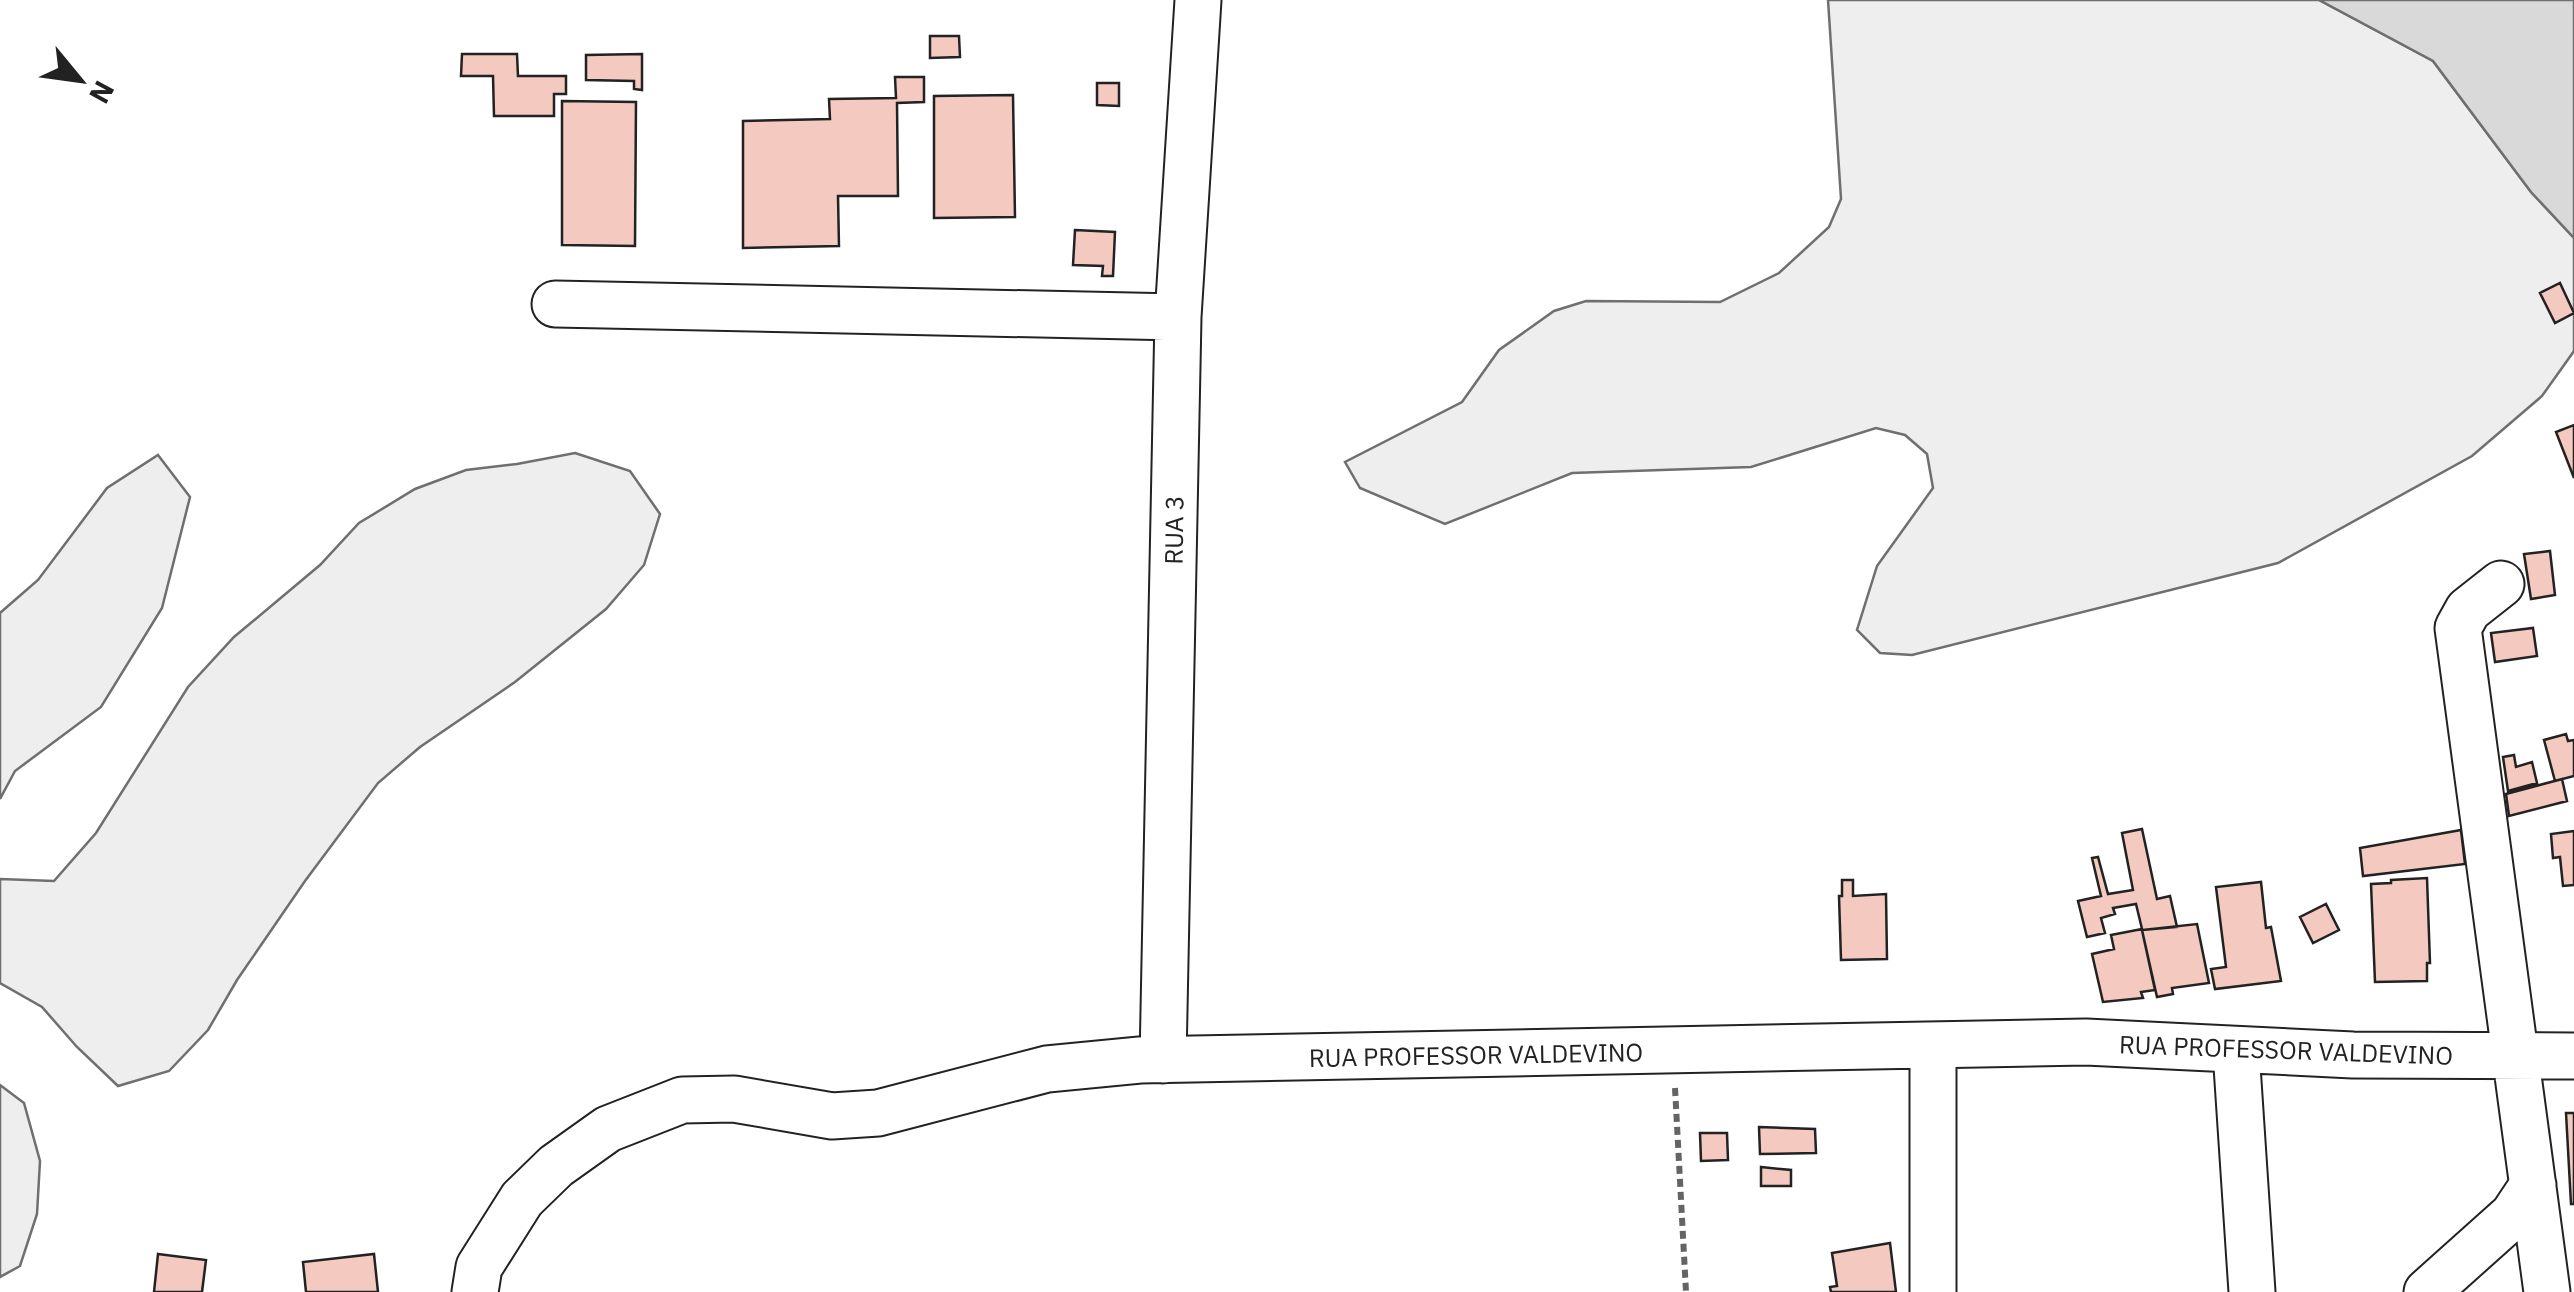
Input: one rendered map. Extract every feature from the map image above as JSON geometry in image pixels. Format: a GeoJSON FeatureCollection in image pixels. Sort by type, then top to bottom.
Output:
{"type":"FeatureCollection","features":[{"type":"Feature","properties":{"kind":"street","name":"RUA 3"},"geometry":{"type":"LineString","coordinates":[[1163,1060],[1178,317],[1198,0]]}},
{"type":"Feature","properties":{"kind":"street"},"geometry":{"type":"LineString","coordinates":[[555,304],[1178,317]]}},
{"type":"Feature","properties":{"kind":"street"},"geometry":{"type":"LineString","coordinates":[[2500,584],[2468,610],[2458,628],[2547,1292]]}},
{"type":"Feature","properties":{"kind":"street","name":"RUA PROFESSOR VALDEVINO"},"geometry":{"type":"LineString","coordinates":[[475,1292],[479,1267],[522,1199],[556,1166],[608,1129],[682,1100],[734,1099],[832,1116],[878,1113],[1047,1069],[1163,1060],[1933,1048],[2086,1042],[2236,1051],[2574,1056]]}},
{"type":"Feature","properties":{"kind":"street"},"geometry":{"type":"LineString","coordinates":[[1933,1048],[1933,1292]]}},
{"type":"Feature","properties":{"kind":"street"},"geometry":{"type":"LineString","coordinates":[[2236,1051],[2252,1292]]}},
{"type":"Feature","properties":{"kind":"street"},"geometry":{"type":"LineString","coordinates":[[2427,1292],[2513,1214],[2533,1185]]}},
{"type":"Feature","properties":{"kind":"path"},"geometry":{"type":"LineString","coordinates":[[1673,1052],[1686,1292]]}},
{"type":"Feature","properties":{"kind":"shaded area"},"geometry":{"type":"Polygon","coordinates":[[[1828,0],[2319,0],[2433,61],[2531,192],[2574,238],[2574,351],[2542,396],[2472,456],[2278,563],[1912,655],[1880,653],[1857,630],[1877,566],[1933,488],[1927,454],[1905,435],[1876,428],[1751,467],[1572,473],[1445,524],[1360,488],[1345,462],[1462,402],[1499,350],[1554,311],[1586,301],[1720,302],[1779,273],[1829,227],[1841,199],[1828,0]]]}},
{"type":"Feature","properties":{"kind":"shaded area"},"geometry":{"type":"Polygon","coordinates":[[[2319,0],[2574,0],[2574,238],[2531,192],[2433,61],[2319,0]]]}},
{"type":"Feature","properties":{"kind":"shaded area"},"geometry":{"type":"Polygon","coordinates":[[[575,453],[630,471],[660,514],[644,565],[606,609],[515,682],[420,747],[378,783],[305,881],[208,1030],[169,1071],[118,1086],[42,1007],[0,983],[0,879],[54,881],[96,833],[188,687],[234,637],[320,565],[359,523],[415,489],[466,470],[575,453]]]}},
{"type":"Feature","properties":{"kind":"shaded area"},"geometry":{"type":"Polygon","coordinates":[[[158,455],[190,497],[162,608],[101,707],[15,771],[0,799],[0,613],[38,580],[107,488],[158,455]]]}},
{"type":"Feature","properties":{"kind":"shaded area"},"geometry":{"type":"Polygon","coordinates":[[[0,1085],[24,1103],[40,1161],[37,1214],[20,1266],[0,1277],[0,1085]]]}},
{"type":"Feature","properties":{"kind":"building"},"geometry":{"type":"Polygon","coordinates":[[[930,36],[959,36],[960,57],[930,58],[930,36]]]}},
{"type":"Feature","properties":{"kind":"building"},"geometry":{"type":"Polygon","coordinates":[[[462,54],[517,54],[518,76],[566,76],[566,94],[554,94],[554,116],[494,116],[493,76],[461,76],[462,54]]]}},
{"type":"Feature","properties":{"kind":"building"},"geometry":{"type":"Polygon","coordinates":[[[642,54],[642,90],[634,89],[634,81],[586,80],[586,55],[642,54]]]}},
{"type":"Feature","properties":{"kind":"building"},"geometry":{"type":"Polygon","coordinates":[[[895,77],[924,77],[924,102],[897,103],[898,196],[838,196],[839,246],[743,248],[743,121],[830,119],[829,99],[896,98],[895,77]]]}},
{"type":"Feature","properties":{"kind":"building"},"geometry":{"type":"Polygon","coordinates":[[[1097,83],[1119,83],[1119,106],[1097,105],[1097,83]]]}},
{"type":"Feature","properties":{"kind":"building"},"geometry":{"type":"Polygon","coordinates":[[[1013,95],[1015,217],[934,218],[934,96],[1013,95]]]}},
{"type":"Feature","properties":{"kind":"building"},"geometry":{"type":"Polygon","coordinates":[[[562,101],[636,102],[635,246],[562,245],[562,101]]]}},
{"type":"Feature","properties":{"kind":"building"},"geometry":{"type":"Polygon","coordinates":[[[1075,230],[1115,232],[1113,276],[1102,276],[1103,266],[1073,265],[1075,230]]]}},
{"type":"Feature","properties":{"kind":"building"},"geometry":{"type":"Polygon","coordinates":[[[2560,283],[2574,313],[2555,323],[2540,293],[2560,283]]]}},
{"type":"Feature","properties":{"kind":"building"},"geometry":{"type":"Polygon","coordinates":[[[2574,425],[2574,478],[2556,432],[2574,425]]]}},
{"type":"Feature","properties":{"kind":"building"},"geometry":{"type":"Polygon","coordinates":[[[2550,551],[2555,595],[2531,599],[2524,554],[2550,551]]]}},
{"type":"Feature","properties":{"kind":"building"},"geometry":{"type":"Polygon","coordinates":[[[2533,628],[2537,656],[2495,662],[2491,633],[2533,628]]]}},
{"type":"Feature","properties":{"kind":"building"},"geometry":{"type":"Polygon","coordinates":[[[2566,734],[2568,741],[2574,740],[2574,776],[2555,781],[2544,740],[2566,734]]]}},
{"type":"Feature","properties":{"kind":"building"},"geometry":{"type":"Polygon","coordinates":[[[2514,755],[2516,767],[2532,762],[2537,783],[2508,791],[2503,757],[2514,755]]]}},
{"type":"Feature","properties":{"kind":"building"},"geometry":{"type":"Polygon","coordinates":[[[2562,779],[2567,801],[2509,816],[2506,794],[2562,779]]]}},
{"type":"Feature","properties":{"kind":"building"},"geometry":{"type":"Polygon","coordinates":[[[2142,829],[2157,899],[2170,896],[2177,927],[2142,930],[2155,990],[2141,992],[2143,998],[2103,1002],[2092,954],[2114,949],[2111,935],[2142,929],[2136,904],[2113,908],[2115,914],[2101,918],[2105,933],[2087,937],[2078,901],[2101,896],[2092,858],[2098,857],[2108,894],[2133,890],[2122,833],[2142,829]]]}},
{"type":"Feature","properties":{"kind":"building"},"geometry":{"type":"Polygon","coordinates":[[[2461,830],[2465,864],[2363,876],[2360,848],[2461,830]]]}},
{"type":"Feature","properties":{"kind":"building"},"geometry":{"type":"Polygon","coordinates":[[[2574,831],[2574,885],[2563,886],[2560,857],[2553,858],[2551,834],[2574,831]]]}},
{"type":"Feature","properties":{"kind":"building"},"geometry":{"type":"Polygon","coordinates":[[[2427,878],[2427,981],[2375,982],[2371,884],[2427,878]]]}},
{"type":"Feature","properties":{"kind":"building"},"geometry":{"type":"Polygon","coordinates":[[[1842,880],[1853,880],[1853,896],[1886,894],[1887,959],[1841,960],[1842,880]]]}},
{"type":"Feature","properties":{"kind":"building"},"geometry":{"type":"Polygon","coordinates":[[[2261,882],[2266,928],[2271,927],[2281,981],[2215,989],[2211,969],[2226,967],[2216,887],[2261,882]]]}},
{"type":"Feature","properties":{"kind":"building"},"geometry":{"type":"Polygon","coordinates":[[[2326,904],[2339,930],[2313,943],[2300,917],[2326,904]]]}},
{"type":"Feature","properties":{"kind":"building"},"geometry":{"type":"Polygon","coordinates":[[[2197,924],[2209,983],[2172,988],[2173,994],[2157,997],[2142,930],[2197,924]]]}},
{"type":"Feature","properties":{"kind":"building"},"geometry":{"type":"Polygon","coordinates":[[[2566,1113],[2574,1113],[2574,1204],[2571,1204],[2566,1113]]]}},
{"type":"Feature","properties":{"kind":"building"},"geometry":{"type":"Polygon","coordinates":[[[1759,1127],[1815,1129],[1816,1153],[1760,1154],[1759,1127]]]}},
{"type":"Feature","properties":{"kind":"building"},"geometry":{"type":"Polygon","coordinates":[[[1700,1133],[1727,1133],[1728,1160],[1701,1161],[1700,1133]]]}},
{"type":"Feature","properties":{"kind":"building"},"geometry":{"type":"Polygon","coordinates":[[[1761,1167],[1791,1170],[1791,1186],[1761,1186],[1761,1167]]]}},
{"type":"Feature","properties":{"kind":"building"},"geometry":{"type":"Polygon","coordinates":[[[1890,1243],[1896,1292],[1831,1292],[1830,1287],[1837,1286],[1832,1253],[1890,1243]]]}},
{"type":"Feature","properties":{"kind":"building"},"geometry":{"type":"Polygon","coordinates":[[[158,1254],[206,1260],[202,1292],[154,1292],[158,1254]]]}},
{"type":"Feature","properties":{"kind":"building"},"geometry":{"type":"Polygon","coordinates":[[[374,1254],[378,1292],[306,1292],[303,1262],[374,1254]]]}}]}
